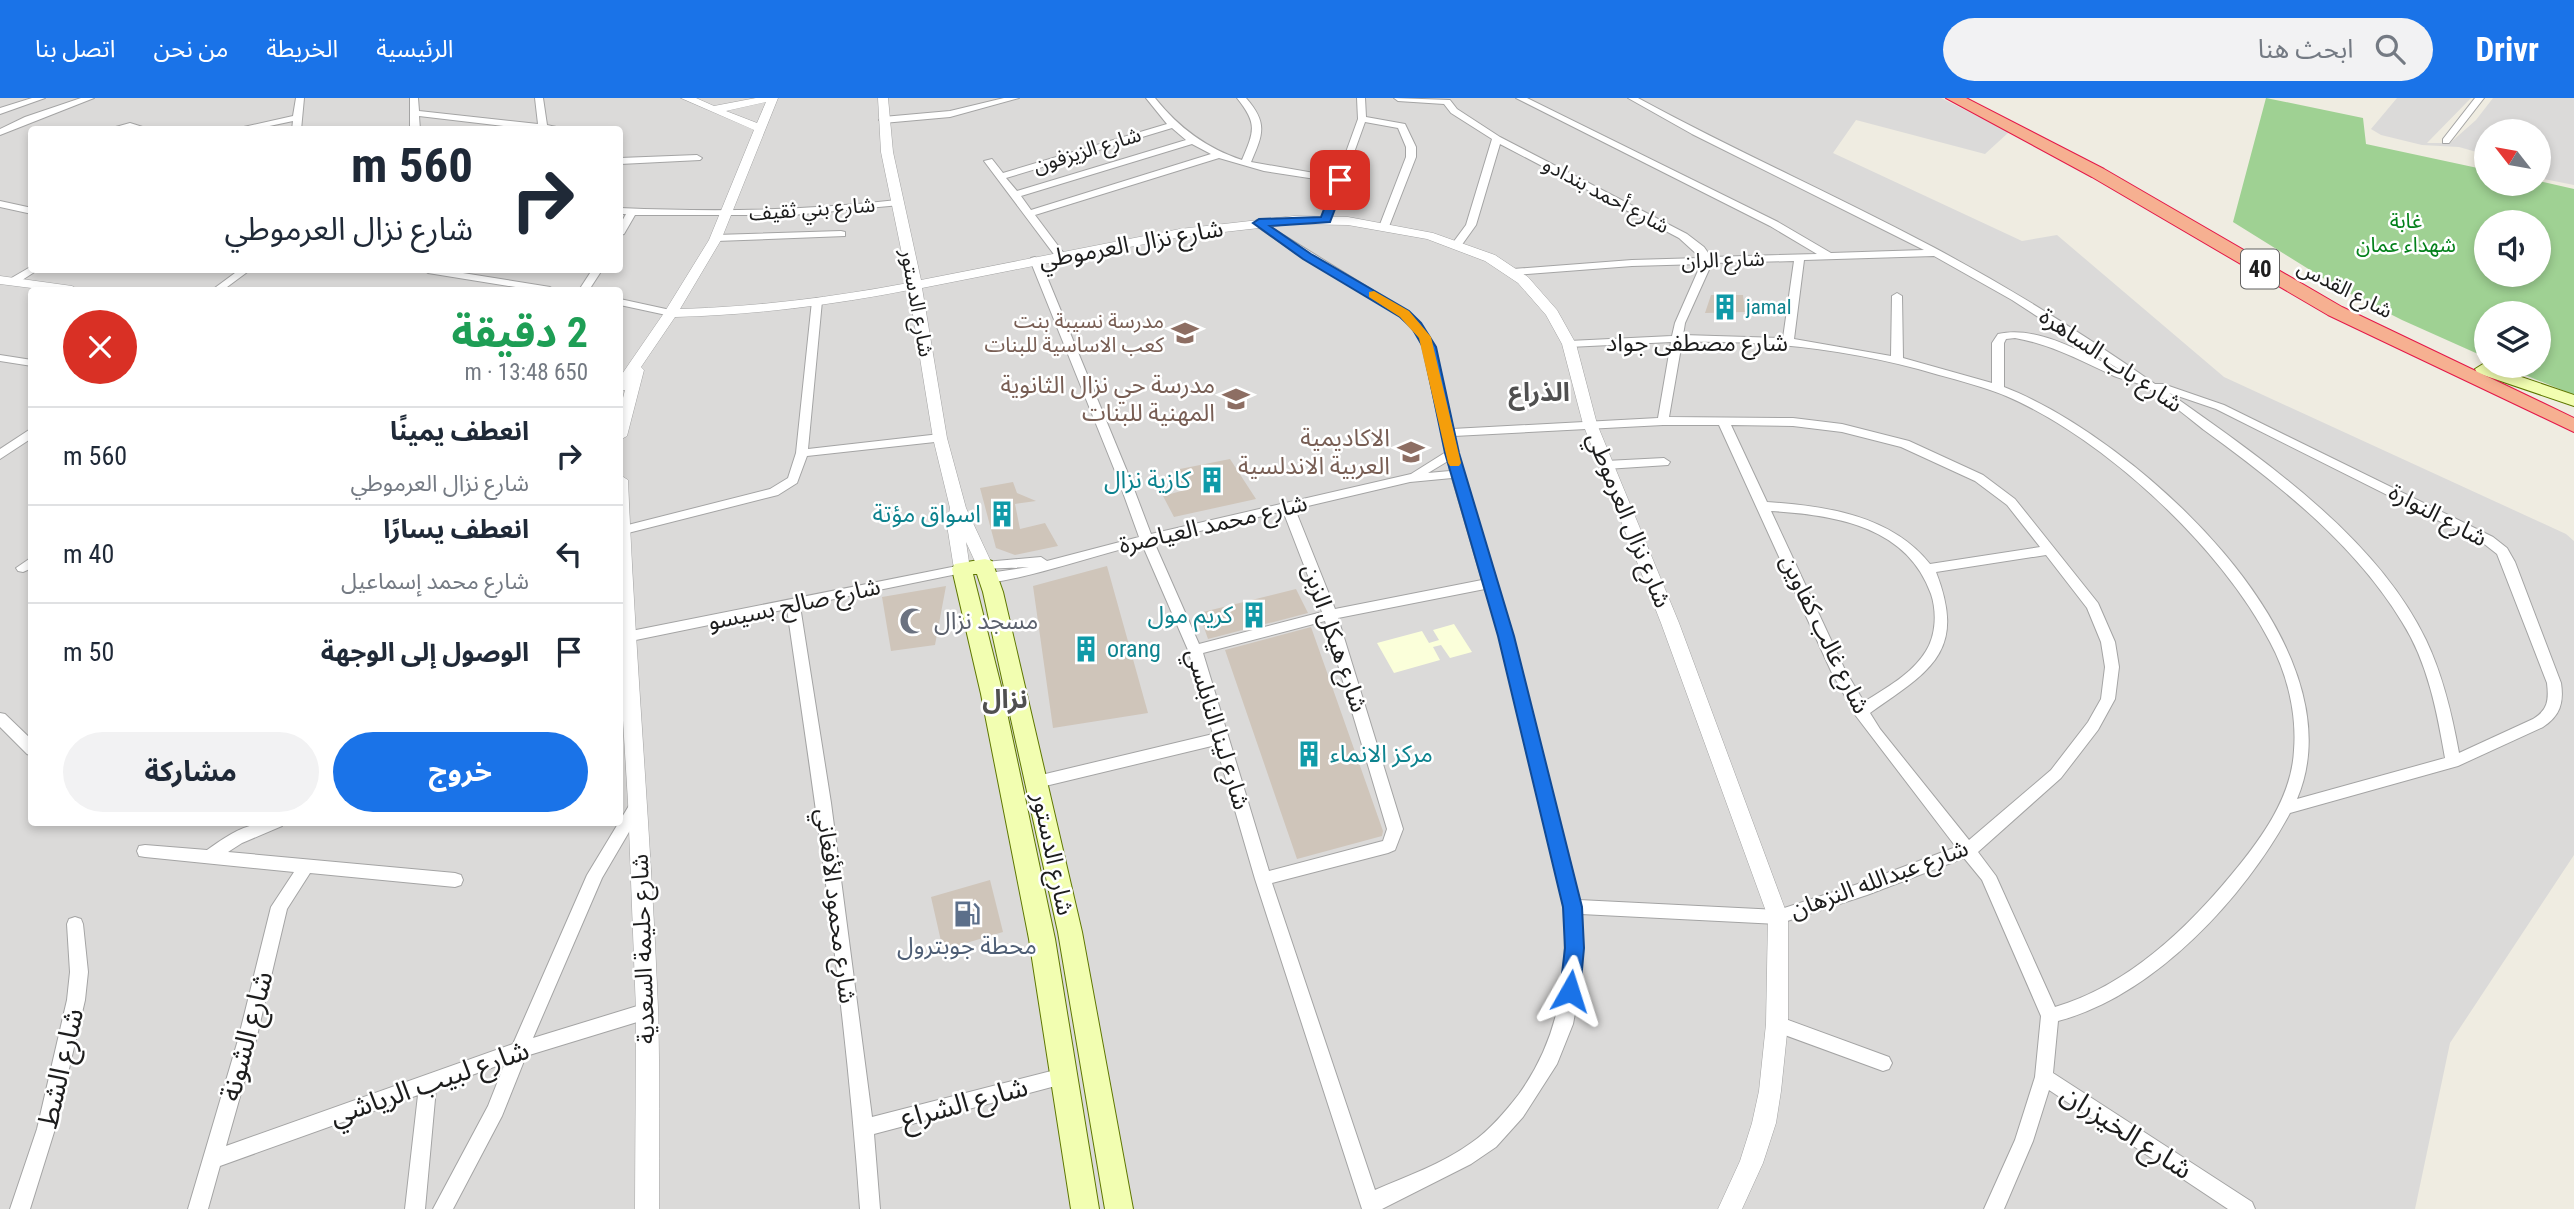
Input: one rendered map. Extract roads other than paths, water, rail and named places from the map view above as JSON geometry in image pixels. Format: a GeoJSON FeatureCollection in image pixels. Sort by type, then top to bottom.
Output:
{"type":"FeatureCollection","features":[{"type":"Feature","properties":{"kind":"highway","name":"شارع القدس"},"geometry":{"type":"LineString","coordinates":[[1954,98],[2098,173],[2334,311],[2574,426]]}},
{"type":"Feature","properties":{"kind":"highway","name":"شارع القدس"},"geometry":{"type":"LineString","coordinates":[[1979,100],[2105,166],[2357,307],[2474,365]]}},
{"type":"Feature","properties":{"kind":"highway","name":"شارع القدس"},"geometry":{"type":"LineString","coordinates":[[2502,378],[2574,411]]}},
{"type":"Feature","properties":{"kind":"main road"},"geometry":{"type":"LineString","coordinates":[[2509,378],[2574,401]]}},
{"type":"Feature","properties":{"kind":"main road","name":"شارع الدستور"},"geometry":{"type":"LineString","coordinates":[[975,573],[1037,782],[1070,932],[1119,1209]]}},
{"type":"Feature","properties":{"kind":"main road","name":"شارع الدستور"},"geometry":{"type":"LineString","coordinates":[[975,573],[992,694],[1042,939],[1085,1209]]}},
{"type":"Feature","properties":{"kind":"street"},"geometry":{"type":"LineString","coordinates":[[0,111],[41,98]]}},
{"type":"Feature","properties":{"kind":"street"},"geometry":{"type":"LineString","coordinates":[[0,132],[38,115],[90,98]]}},
{"type":"Feature","properties":{"kind":"street"},"geometry":{"type":"LineString","coordinates":[[296,126],[300,98]]}},
{"type":"Feature","properties":{"kind":"street"},"geometry":{"type":"LineString","coordinates":[[414,98],[415,126]]}},
{"type":"Feature","properties":{"kind":"street"},"geometry":{"type":"LineString","coordinates":[[539,98],[543,125]]}},
{"type":"Feature","properties":{"kind":"street"},"geometry":{"type":"LineString","coordinates":[[686,98],[759,128]]}},
{"type":"Feature","properties":{"kind":"street"},"geometry":{"type":"LineString","coordinates":[[711,108],[741,106],[771,98]]}},
{"type":"Feature","properties":{"kind":"street"},"geometry":{"type":"LineString","coordinates":[[623,396],[630,370],[673,310],[716,238],[771,98]]}},
{"type":"Feature","properties":{"kind":"street","name":"شارع الدستور"},"geometry":{"type":"LineString","coordinates":[[883,98],[883,120],[915,285],[940,438],[975,573]]}},
{"type":"Feature","properties":{"kind":"street"},"geometry":{"type":"LineString","coordinates":[[883,120],[950,114],[1015,98]]}},
{"type":"Feature","properties":{"kind":"street"},"geometry":{"type":"LineString","coordinates":[[1150,98],[1173,125],[1193,141],[1221,155],[1340,180]]}},
{"type":"Feature","properties":{"kind":"street"},"geometry":{"type":"LineString","coordinates":[[1241,98],[1258,120],[1258,136],[1246,162]]}},
{"type":"Feature","properties":{"kind":"street"},"geometry":{"type":"LineString","coordinates":[[1326,220],[1362,120],[1362,98]]}},
{"type":"Feature","properties":{"kind":"street"},"geometry":{"type":"LineString","coordinates":[[1398,98],[1447,100]]}},
{"type":"Feature","properties":{"kind":"street"},"geometry":{"type":"LineString","coordinates":[[1520,98],[1774,224],[1830,257]]}},
{"type":"Feature","properties":{"kind":"street","name":"شارع باب الساهرة"},"geometry":{"type":"LineString","coordinates":[[1632,98],[1736,153],[1886,226],[2046,315],[2151,384],[2260,465],[2321,519],[2373,571],[2408,621],[2433,668],[2454,762]]}},
{"type":"Feature","properties":{"kind":"street"},"geometry":{"type":"LineString","coordinates":[[2446,141],[2480,98]]}},
{"type":"Feature","properties":{"kind":"street","name":"شارع أحمد بندادو"},"geometry":{"type":"LineString","coordinates":[[1447,100],[1454,111],[1497,139],[1683,236],[1700,249],[1708,260]]}},
{"type":"Feature","properties":{"kind":"street"},"geometry":{"type":"LineString","coordinates":[[415,113],[548,126]]}},
{"type":"Feature","properties":{"kind":"street"},"geometry":{"type":"LineString","coordinates":[[255,126],[296,118]]}},
{"type":"Feature","properties":{"kind":"street"},"geometry":{"type":"LineString","coordinates":[[1362,120],[1402,126],[1411,147],[1411,157],[1384,227]]}},
{"type":"Feature","properties":{"kind":"street","name":"شارع الزيزفون"},"geometry":{"type":"LineString","coordinates":[[1002,176],[1173,125]]}},
{"type":"Feature","properties":{"kind":"street"},"geometry":{"type":"LineString","coordinates":[[1457,244],[1471,225],[1497,139]]}},
{"type":"Feature","properties":{"kind":"street"},"geometry":{"type":"LineString","coordinates":[[1014,195],[1193,141]]}},
{"type":"Feature","properties":{"kind":"street"},"geometry":{"type":"LineString","coordinates":[[1027,214],[1221,155]]}},
{"type":"Feature","properties":{"kind":"street"},"geometry":{"type":"LineString","coordinates":[[623,162],[697,158]]}},
{"type":"Feature","properties":{"kind":"street"},"geometry":{"type":"LineString","coordinates":[[989,161],[1060,255]]}},
{"type":"Feature","properties":{"kind":"street","name":"شارع بني ثقيف"},"geometry":{"type":"LineString","coordinates":[[623,211],[726,214],[820,211],[898,203]]}},
{"type":"Feature","properties":{"kind":"street"},"geometry":{"type":"LineString","coordinates":[[0,204],[28,210]]}},
{"type":"Feature","properties":{"kind":"street"},"geometry":{"type":"LineString","coordinates":[[623,227],[632,212]]}},
{"type":"Feature","properties":{"kind":"street","name":"شارع نزال العرموطي"},"geometry":{"type":"LineString","coordinates":[[673,310],[719,310],[817,301],[915,285],[1180,233],[1259,223],[1326,220],[1384,227],[1457,244],[1513,272],[1540,298],[1569,344],[1590,424],[1670,623],[1778,916],[1777,1024],[1764,1123],[1751,1163],[1730,1209]]}},
{"type":"Feature","properties":{"kind":"street"},"geometry":{"type":"LineString","coordinates":[[1259,223],[1307,256],[1396,309],[1417,326],[1429,347],[1457,474],[1506,636],[1572,907],[1575,948],[1564,1025],[1545,1066],[1519,1108],[1498,1132],[1476,1151],[1371,1206]]}},
{"type":"Feature","properties":{"kind":"street"},"geometry":{"type":"LineString","coordinates":[[716,238],[841,234]]}},
{"type":"Feature","properties":{"kind":"street","name":"شارع الران"},"geometry":{"type":"LineString","coordinates":[[1513,272],[1708,260],[1934,253]]}},
{"type":"Feature","properties":{"kind":"street"},"geometry":{"type":"LineString","coordinates":[[1788,341],[1799,258]]}},
{"type":"Feature","properties":{"kind":"street","name":"شارع لينا النابلسي"},"geometry":{"type":"LineString","coordinates":[[1035,260],[1146,539],[1195,650],[1263,879],[1371,1206]]}},
{"type":"Feature","properties":{"kind":"street"},"geometry":{"type":"LineString","coordinates":[[1663,421],[1675,338],[1708,260]]}},
{"type":"Feature","properties":{"kind":"street"},"geometry":{"type":"LineString","coordinates":[[6,281],[28,271]]}},
{"type":"Feature","properties":{"kind":"street"},"geometry":{"type":"LineString","coordinates":[[221,287],[241,273]]}},
{"type":"Feature","properties":{"kind":"street"},"geometry":{"type":"LineString","coordinates":[[447,273],[532,287]]}},
{"type":"Feature","properties":{"kind":"street"},"geometry":{"type":"LineString","coordinates":[[485,279],[490,273]]}},
{"type":"Feature","properties":{"kind":"street"},"geometry":{"type":"LineString","coordinates":[[6,281],[50,287]]}},
{"type":"Feature","properties":{"kind":"street"},"geometry":{"type":"LineString","coordinates":[[1897,296],[1897,360]]}},
{"type":"Feature","properties":{"kind":"street"},"geometry":{"type":"LineString","coordinates":[[623,530],[780,489],[793,480],[802,453],[817,301]]}},
{"type":"Feature","properties":{"kind":"street"},"geometry":{"type":"LineString","coordinates":[[623,303],[673,310]]}},
{"type":"Feature","properties":{"kind":"street","name":"شارع النوارة"},"geometry":{"type":"LineString","coordinates":[[1998,389],[1998,343],[2002,336],[2010,334],[2044,341],[2115,373],[2202,399],[2231,412],[2455,521],[2502,551],[2554,683],[2557,703],[2549,716],[2454,762],[2286,808]]}},
{"type":"Feature","properties":{"kind":"street","name":"شارع مصطفى جواد"},"geometry":{"type":"LineString","coordinates":[[1569,344],[1675,338],[1788,341],[1897,360],[1998,389],[2087,437],[2133,470],[2202,536],[2245,589],[2274,636],[2293,681],[2303,720],[2302,753],[2286,808],[2249,865],[2204,918],[2104,995],[2078,1008],[2050,1016]]}},
{"type":"Feature","properties":{"kind":"street"},"geometry":{"type":"LineString","coordinates":[[0,358],[28,362]]}},
{"type":"Feature","properties":{"kind":"street","name":"شارع عبدالله النزهان"},"geometry":{"type":"LineString","coordinates":[[1447,433],[1663,421],[1793,422],[1842,428],[1922,451],[1964,470],[2011,502],[2093,607],[2108,642],[2112,667],[2108,699],[2093,726],[2056,774],[1970,849],[1861,890],[1778,916],[1572,907]]}},
{"type":"Feature","properties":{"kind":"street","name":"شارع غالب كفاوين"},"geometry":{"type":"LineString","coordinates":[[1723,421],[1838,671],[1861,712],[1898,763],[1970,849],[1988,876],[2050,1016]]}},
{"type":"Feature","properties":{"kind":"street"},"geometry":{"type":"LineString","coordinates":[[0,455],[28,435]]}},
{"type":"Feature","properties":{"kind":"street"},"geometry":{"type":"LineString","coordinates":[[802,453],[940,438]]}},
{"type":"Feature","properties":{"kind":"street","name":"شارع محمد العياصرة"},"geometry":{"type":"LineString","coordinates":[[1410,478],[1452,453]]}},
{"type":"Feature","properties":{"kind":"street"},"geometry":{"type":"LineString","coordinates":[[1606,465],[1664,462]]}},
{"type":"Feature","properties":{"kind":"street","name":"شارع محمد العياصرة"},"geometry":{"type":"LineString","coordinates":[[975,573],[1023,573],[1057,561],[1146,539],[1410,478],[1457,474]]}},
{"type":"Feature","properties":{"kind":"street"},"geometry":{"type":"LineString","coordinates":[[1763,506],[1820,510],[1868,524],[1907,548],[1928,569],[1936,584],[1943,612],[1928,660],[1910,677],[1861,712]]}},
{"type":"Feature","properties":{"kind":"street","name":"شارع هيكل الزبن"},"geometry":{"type":"LineString","coordinates":[[1263,879],[1382,848],[1390,845],[1394,837],[1393,817],[1330,615],[1288,507]]}},
{"type":"Feature","properties":{"kind":"street","name":"شارع الدستور"},"geometry":{"type":"LineString","coordinates":[[958,508],[954,525],[975,573]]}},
{"type":"Feature","properties":{"kind":"street"},"geometry":{"type":"LineString","coordinates":[[1928,569],[2051,550]]}},
{"type":"Feature","properties":{"kind":"street","name":"شارع صالح بسيسو"},"geometry":{"type":"LineString","coordinates":[[624,630],[793,605],[975,573]]}},
{"type":"Feature","properties":{"kind":"street"},"geometry":{"type":"LineString","coordinates":[[1195,650],[1330,615],[1490,583]]}},
{"type":"Feature","properties":{"kind":"street","name":"شارع حليمة السعدية"},"geometry":{"type":"LineString","coordinates":[[623,605],[625,715],[638,802],[647,1011],[647,1209]]}},
{"type":"Feature","properties":{"kind":"street","name":"شارع محمود الأفغاني"},"geometry":{"type":"LineString","coordinates":[[793,605],[823,803],[864,1128],[870,1209]]}},
{"type":"Feature","properties":{"kind":"street"},"geometry":{"type":"LineString","coordinates":[[0,718],[28,746]]}},
{"type":"Feature","properties":{"kind":"street"},"geometry":{"type":"LineString","coordinates":[[1037,782],[1221,738]]}},
{"type":"Feature","properties":{"kind":"street"},"geometry":{"type":"LineString","coordinates":[[443,1209],[496,1110],[595,875],[638,802]]}},
{"type":"Feature","properties":{"kind":"street"},"geometry":{"type":"LineString","coordinates":[[210,857],[236,838],[266,826]]}},
{"type":"Feature","properties":{"kind":"street"},"geometry":{"type":"LineString","coordinates":[[145,851],[455,880]]}},
{"type":"Feature","properties":{"kind":"street","name":"شارع الشونة"},"geometry":{"type":"LineString","coordinates":[[198,1209],[247,1040],[279,907],[305,867]]}},
{"type":"Feature","properties":{"kind":"street","name":"شارع الشط"},"geometry":{"type":"LineString","coordinates":[[20,1209],[46,1129],[76,1000],[79,972],[75,924]]}},
{"type":"Feature","properties":{"kind":"street","name":"شارع لبيب الرياشي"},"geometry":{"type":"LineString","coordinates":[[212,1160],[519,1050],[647,1011]]}},
{"type":"Feature","properties":{"kind":"street"},"geometry":{"type":"LineString","coordinates":[[1994,1209],[2024,1141],[2045,1077],[2050,1016]]}},
{"type":"Feature","properties":{"kind":"street"},"geometry":{"type":"LineString","coordinates":[[1777,1024],[1883,1063]]}},
{"type":"Feature","properties":{"kind":"street","name":"شارع الشراع"},"geometry":{"type":"LineString","coordinates":[[864,1128],[1063,1076]]}},
{"type":"Feature","properties":{"kind":"street","name":"شارع الخيزران"},"geometry":{"type":"LineString","coordinates":[[2045,1077],[2245,1209]]}},
{"type":"Feature","properties":{"kind":"street"},"geometry":{"type":"LineString","coordinates":[[415,1209],[428,1083]]}},
{"type":"Feature","properties":{"kind":"place","name":"jamal"},"geometry":{"type":"Point","coordinates":[1725,307]}},
{"type":"Feature","properties":{"kind":"place","name":"مدرسة نسيبة بنت كعب الاساسية للبنات"},"geometry":{"type":"Point","coordinates":[1185,333]}},
{"type":"Feature","properties":{"kind":"place","name":"مدرسة حي نزال الثانوية المهنية للبنات"},"geometry":{"type":"Point","coordinates":[1236,399]}},
{"type":"Feature","properties":{"kind":"place","name":"الاكاديمية العربية الاندلسية"},"geometry":{"type":"Point","coordinates":[1411,452]}},
{"type":"Feature","properties":{"kind":"place","name":"كازية نزال"},"geometry":{"type":"Point","coordinates":[1212,480]}},
{"type":"Feature","properties":{"kind":"place","name":"اسواق مؤتة"},"geometry":{"type":"Point","coordinates":[1002,514]}},
{"type":"Feature","properties":{"kind":"place","name":"كريم مول"},"geometry":{"type":"Point","coordinates":[1254,615]}},
{"type":"Feature","properties":{"kind":"place","name":"مسجد نزال"},"geometry":{"type":"Point","coordinates":[913,621]}},
{"type":"Feature","properties":{"kind":"place","name":"orang"},"geometry":{"type":"Point","coordinates":[1086,649]}},
{"type":"Feature","properties":{"kind":"place","name":"مركز الانماء"},"geometry":{"type":"Point","coordinates":[1309,754]}},
{"type":"Feature","properties":{"kind":"place","name":"محطة جوبترول"},"geometry":{"type":"Point","coordinates":[967,914]}},
{"type":"Feature","properties":{"kind":"district","name":"الذراع"},"geometry":{"type":"Point","coordinates":[1539,392]}},
{"type":"Feature","properties":{"kind":"district","name":"نزال"},"geometry":{"type":"Point","coordinates":[1005,699]}},
{"type":"Feature","properties":{"kind":"park label","name":"غابة شهداء عمان"},"geometry":{"type":"Point","coordinates":[2406,233]}}]}
